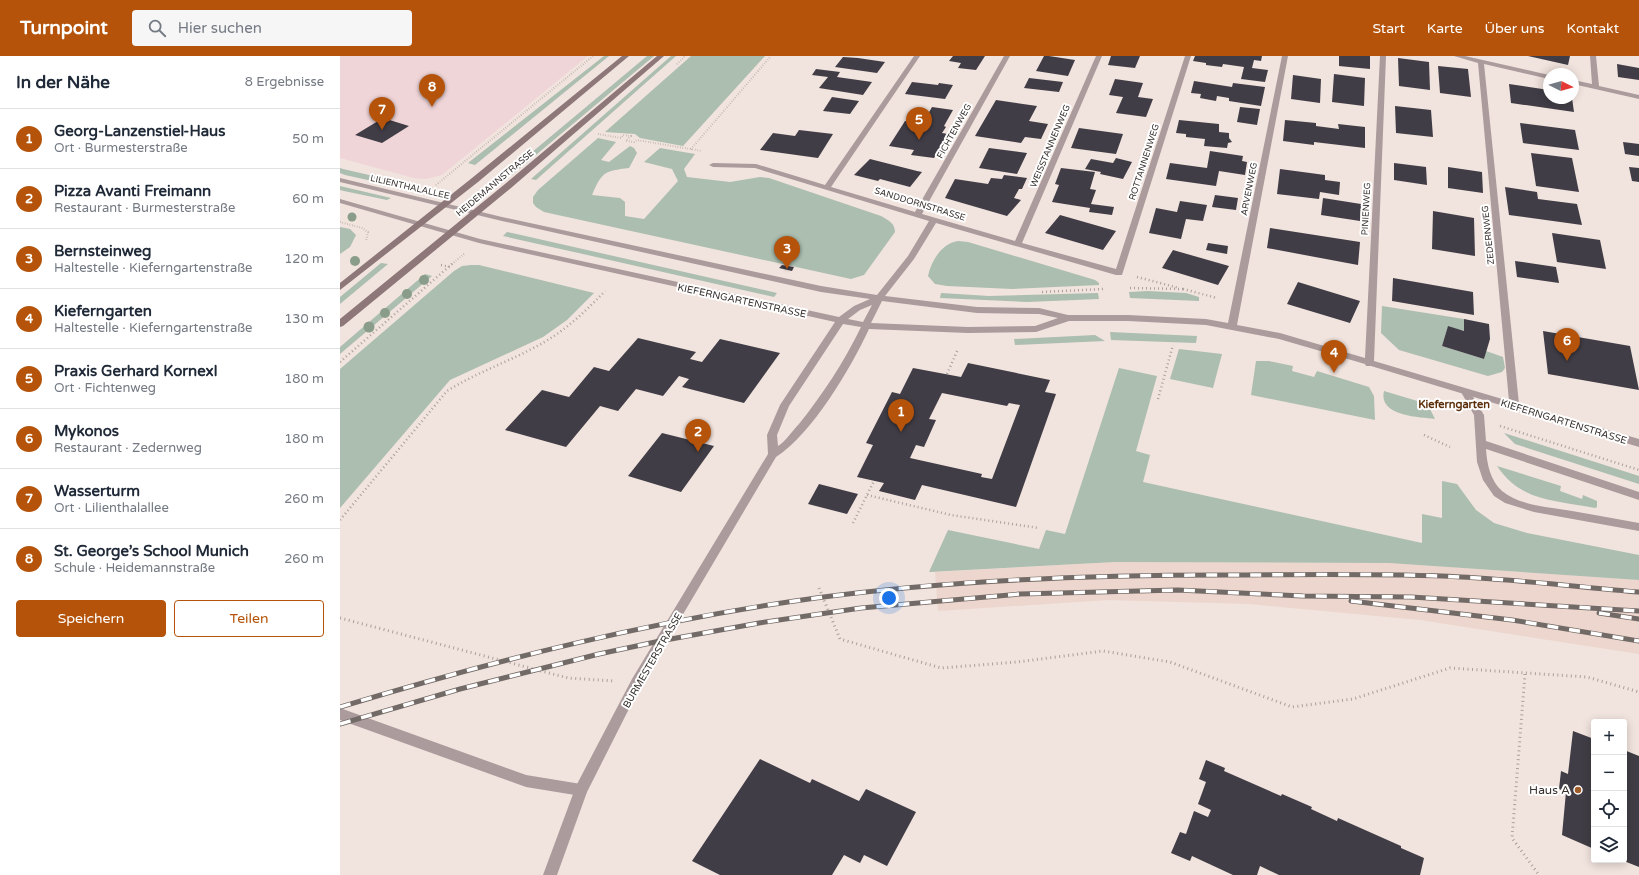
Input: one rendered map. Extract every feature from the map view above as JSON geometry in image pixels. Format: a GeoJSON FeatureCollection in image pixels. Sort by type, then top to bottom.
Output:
{"type":"FeatureCollection","features":[{"type":"Feature","properties":{"kind":"main road","name":"HEIDEMANNSTRASSE"},"geometry":{"type":"LineString","coordinates":[[340,287],[420,224],[626,56]]}},
{"type":"Feature","properties":{"kind":"main road","name":"HEIDEMANNSTRASSE"},"geometry":{"type":"LineString","coordinates":[[340,324],[476,213],[661,56]]}},
{"type":"Feature","properties":{"kind":"street"},"geometry":{"type":"LineString","coordinates":[[828,186],[917,56]]}},
{"type":"Feature","properties":{"kind":"street","name":"FICHTENWEG"},"geometry":{"type":"LineString","coordinates":[[917,215],[1007,56]]}},
{"type":"Feature","properties":{"kind":"street","name":"WEISSTANNENWEG"},"geometry":{"type":"LineString","coordinates":[[1018,243],[1099,56]]}},
{"type":"Feature","properties":{"kind":"street","name":"ROTTANNENWEG"},"geometry":{"type":"LineString","coordinates":[[1119,273],[1188,56]]}},
{"type":"Feature","properties":{"kind":"street","name":"ARVENWEG"},"geometry":{"type":"LineString","coordinates":[[1232,326],[1285,56]]}},
{"type":"Feature","properties":{"kind":"street","name":"PINIENWEG"},"geometry":{"type":"LineString","coordinates":[[1370,364],[1383,56]]}},
{"type":"Feature","properties":{"kind":"street"},"geometry":{"type":"LineString","coordinates":[[1457,56],[1543,76]]}},
{"type":"Feature","properties":{"kind":"street"},"geometry":{"type":"LineString","coordinates":[[1592,56],[1596,87]]}},
{"type":"Feature","properties":{"kind":"street","name":"ZEDERNWEG"},"geometry":{"type":"LineString","coordinates":[[1481,62],[1514,406]]}},
{"type":"Feature","properties":{"kind":"street"},"geometry":{"type":"LineString","coordinates":[[1579,83],[1639,97]]}},
{"type":"Feature","properties":{"kind":"street","name":"SANDDORNSTRASSE"},"geometry":{"type":"LineString","coordinates":[[713,165],[756,166],[828,186],[917,215],[1119,273]]}},
{"type":"Feature","properties":{"kind":"street","name":"LILIENTHALALLEE"},"geometry":{"type":"LineString","coordinates":[[340,180],[444,204],[476,213]]}},
{"type":"Feature","properties":{"kind":"street"},"geometry":{"type":"LineString","coordinates":[[340,201],[397,216],[420,224]]}},
{"type":"Feature","properties":{"kind":"street","name":"KIEFERNGARTENSTRASSE"},"geometry":{"type":"LineString","coordinates":[[476,213],[793,284],[879,298],[977,310],[1039,311],[1068,318],[1176,320],[1232,326],[1280,336],[1639,443]]}},
{"type":"Feature","properties":{"kind":"street","name":"BURMESTERSTRASSE"},"geometry":{"type":"LineString","coordinates":[[550,875],[581,790],[636,683],[772,454],[784,447],[819,406],[867,326],[879,298],[911,257],[934,220]]}},
{"type":"Feature","properties":{"kind":"street","name":"KIEFERNGARTENSTRASSE"},"geometry":{"type":"LineString","coordinates":[[420,224],[450,233],[616,272],[867,326],[968,330],[1036,329],[1068,318]]}},
{"type":"Feature","properties":{"kind":"street","name":"BURMESTERSTRASSE"},"geometry":{"type":"LineString","coordinates":[[772,454],[772,435],[785,405],[840,321],[857,308],[879,298]]}},
{"type":"Feature","properties":{"kind":"street"},"geometry":{"type":"LineString","coordinates":[[1466,392],[1479,415],[1482,462],[1488,480],[1498,493],[1509,500],[1534,508],[1639,528]]}},
{"type":"Feature","properties":{"kind":"street"},"geometry":{"type":"LineString","coordinates":[[1480,443],[1639,496]]}},
{"type":"Feature","properties":{"kind":"street"},"geometry":{"type":"LineString","coordinates":[[340,714],[526,781],[581,790]]}},
{"type":"Feature","properties":{"kind":"path"},"geometry":{"type":"LineString","coordinates":[[417,199],[593,56]]}},
{"type":"Feature","properties":{"kind":"path"},"geometry":{"type":"LineString","coordinates":[[690,149],[771,56]]}},
{"type":"Feature","properties":{"kind":"path"},"geometry":{"type":"LineString","coordinates":[[598,134],[621,138],[623,135],[631,136],[626,141],[634,142],[637,140],[709,152],[713,165]]}},
{"type":"Feature","properties":{"kind":"path"},"geometry":{"type":"LineString","coordinates":[[340,222],[362,228],[368,232],[366,242],[397,216]]}},
{"type":"Feature","properties":{"kind":"path"},"geometry":{"type":"LineString","coordinates":[[340,362],[450,267]]}},
{"type":"Feature","properties":{"kind":"path"},"geometry":{"type":"LineString","coordinates":[[1119,273],[1237,304]]}},
{"type":"Feature","properties":{"kind":"path"},"geometry":{"type":"LineString","coordinates":[[1038,292],[1108,288]]}},
{"type":"Feature","properties":{"kind":"path"},"geometry":{"type":"LineString","coordinates":[[1128,288],[1183,289]]}},
{"type":"Feature","properties":{"kind":"path"},"geometry":{"type":"LineString","coordinates":[[340,520],[447,391],[466,378],[545,342],[574,323],[605,291]]}},
{"type":"Feature","properties":{"kind":"path"},"geometry":{"type":"LineString","coordinates":[[1158,398],[1172,345]]}},
{"type":"Feature","properties":{"kind":"path"},"geometry":{"type":"LineString","coordinates":[[947,374],[958,349]]}},
{"type":"Feature","properties":{"kind":"path"},"geometry":{"type":"LineString","coordinates":[[1427,402],[1639,470]]}},
{"type":"Feature","properties":{"kind":"path"},"geometry":{"type":"LineString","coordinates":[[1424,435],[1450,447]]}},
{"type":"Feature","properties":{"kind":"path"},"geometry":{"type":"LineString","coordinates":[[1630,467],[1630,473]]}},
{"type":"Feature","properties":{"kind":"path"},"geometry":{"type":"LineString","coordinates":[[853,523],[874,481]]}},
{"type":"Feature","properties":{"kind":"path"},"geometry":{"type":"LineString","coordinates":[[867,495],[951,515],[1039,528]]}},
{"type":"Feature","properties":{"kind":"path"},"geometry":{"type":"LineString","coordinates":[[819,588],[840,640],[941,668],[1017,662],[1103,651],[1170,662],[1292,707],[1353,699],[1450,668],[1587,677],[1639,692]]}},
{"type":"Feature","properties":{"kind":"path"},"geometry":{"type":"LineString","coordinates":[[340,618],[568,678],[636,683]]}},
{"type":"Feature","properties":{"kind":"path"},"geometry":{"type":"LineString","coordinates":[[1525,674],[1512,838],[1539,875]]}},
{"type":"Feature","properties":{"kind":"shaded area"},"geometry":{"type":"Polygon","coordinates":[[[340,56],[588,56],[442,175],[426,179],[414,178],[340,158],[340,56]]]}},
{"type":"Feature","properties":{"kind":"shaded area"},"geometry":{"type":"Polygon","coordinates":[[[1115,562],[1389,563],[1639,580],[1639,654],[1420,620],[1249,604],[1109,600],[938,611],[935,572],[1115,562]]]}},
{"type":"Feature","properties":{"kind":"green space"},"geometry":{"type":"Polygon","coordinates":[[[604,56],[609,56],[475,165],[468,163],[604,56]]]}},
{"type":"Feature","properties":{"kind":"green space"},"geometry":{"type":"Polygon","coordinates":[[[647,56],[654,56],[512,175],[506,174],[647,56]]]}},
{"type":"Feature","properties":{"kind":"green space"},"geometry":{"type":"Polygon","coordinates":[[[671,56],[676,56],[536,180],[531,179],[671,56]]]}},
{"type":"Feature","properties":{"kind":"green space"},"geometry":{"type":"Polygon","coordinates":[[[691,56],[765,56],[683,146],[640,138],[635,134],[605,132],[691,56]]]}},
{"type":"Feature","properties":{"kind":"green space"},"geometry":{"type":"Polygon","coordinates":[[[598,138],[616,142],[601,160],[609,162],[630,146],[634,148],[637,153],[629,168],[614,170],[605,174],[598,182],[592,195],[620,198],[625,202],[625,216],[644,219],[678,181],[672,169],[644,162],[660,148],[695,154],[684,169],[687,177],[730,182],[760,177],[769,178],[881,216],[889,220],[894,226],[895,232],[864,275],[851,279],[544,212],[536,207],[533,203],[533,197],[538,190],[598,138]]]}},
{"type":"Feature","properties":{"kind":"green space"},"geometry":{"type":"Polygon","coordinates":[[[340,168],[408,184],[404,188],[345,175],[340,173],[340,168]]]}},
{"type":"Feature","properties":{"kind":"green space"},"geometry":{"type":"Polygon","coordinates":[[[340,186],[391,198],[387,200],[344,191],[340,190],[340,186]]]}},
{"type":"Feature","properties":{"kind":"green space"},"geometry":{"type":"Polygon","coordinates":[[[340,227],[350,229],[356,235],[350,247],[340,254],[340,227]]]}},
{"type":"Feature","properties":{"kind":"green space"},"geometry":{"type":"Polygon","coordinates":[[[507,232],[777,293],[774,297],[503,236],[507,232]]]}},
{"type":"Feature","properties":{"kind":"green space"},"geometry":{"type":"Polygon","coordinates":[[[952,242],[968,242],[1095,280],[1099,283],[1099,285],[1012,289],[947,286],[935,284],[928,276],[932,264],[942,249],[952,242]]]}},
{"type":"Feature","properties":{"kind":"green space"},"geometry":{"type":"Polygon","coordinates":[[[381,263],[388,264],[340,304],[340,297],[381,263]]]}},
{"type":"Feature","properties":{"kind":"green space"},"geometry":{"type":"Polygon","coordinates":[[[479,265],[594,293],[567,320],[543,337],[450,380],[340,508],[340,369],[454,271],[462,266],[479,265]]]}},
{"type":"Feature","properties":{"kind":"green space"},"geometry":{"type":"Polygon","coordinates":[[[425,274],[432,276],[340,354],[340,347],[425,274]]]}},
{"type":"Feature","properties":{"kind":"green space"},"geometry":{"type":"Polygon","coordinates":[[[1148,291],[1186,293],[1199,297],[1199,301],[1130,298],[1129,292],[1148,291]]]}},
{"type":"Feature","properties":{"kind":"green space"},"geometry":{"type":"Polygon","coordinates":[[[941,293],[989,296],[1098,293],[1099,299],[1027,302],[940,298],[941,293]]]}},
{"type":"Feature","properties":{"kind":"green space"},"geometry":{"type":"Polygon","coordinates":[[[1382,306],[1464,319],[1464,331],[1448,327],[1442,346],[1484,359],[1486,351],[1503,357],[1505,368],[1502,372],[1488,376],[1399,350],[1381,333],[1382,306]]]}},
{"type":"Feature","properties":{"kind":"green space"},"geometry":{"type":"Polygon","coordinates":[[[1110,332],[1197,336],[1196,343],[1111,340],[1110,332]]]}},
{"type":"Feature","properties":{"kind":"green space"},"geometry":{"type":"Polygon","coordinates":[[[1095,335],[1105,341],[1015,345],[1014,339],[1095,335]]]}},
{"type":"Feature","properties":{"kind":"green space"},"geometry":{"type":"Polygon","coordinates":[[[1179,349],[1222,354],[1213,388],[1170,379],[1179,349]]]}},
{"type":"Feature","properties":{"kind":"green space"},"geometry":{"type":"Polygon","coordinates":[[[1256,361],[1269,361],[1293,366],[1292,371],[1314,377],[1317,371],[1369,387],[1374,396],[1375,420],[1251,395],[1256,361]]]}},
{"type":"Feature","properties":{"kind":"green space"},"geometry":{"type":"Polygon","coordinates":[[[1119,368],[1157,376],[1136,451],[1150,455],[1143,482],[1422,543],[1422,514],[1442,518],[1442,481],[1457,484],[1476,510],[1494,523],[1527,533],[1639,555],[1639,580],[1389,563],[1115,562],[929,572],[948,530],[1039,549],[1046,530],[1065,534],[1119,368]]]}},
{"type":"Feature","properties":{"kind":"green space"},"geometry":{"type":"Polygon","coordinates":[[[1384,391],[1424,403],[1429,407],[1435,419],[1410,416],[1393,410],[1387,406],[1384,399],[1384,391]]]}},
{"type":"Feature","properties":{"kind":"green space"},"geometry":{"type":"Polygon","coordinates":[[[1504,433],[1639,476],[1639,484],[1515,444],[1504,433]]]}},
{"type":"Feature","properties":{"kind":"green space"},"geometry":{"type":"Polygon","coordinates":[[[1497,466],[1561,486],[1560,491],[1582,499],[1583,495],[1597,501],[1597,507],[1595,508],[1540,498],[1517,487],[1497,466]]]}},
{"type":"Feature","properties":{"kind":"building"},"geometry":{"type":"Polygon","coordinates":[[[953,56],[985,56],[976,70],[958,68],[961,63],[949,61],[953,56]]]}},
{"type":"Feature","properties":{"kind":"building"},"geometry":{"type":"Polygon","coordinates":[[[1044,56],[1075,60],[1068,76],[1036,71],[1044,56]]]}},
{"type":"Feature","properties":{"kind":"building"},"geometry":{"type":"Polygon","coordinates":[[[1111,56],[1140,56],[1135,68],[1108,65],[1111,56]]]}},
{"type":"Feature","properties":{"kind":"building"},"geometry":{"type":"Polygon","coordinates":[[[1195,56],[1262,56],[1261,61],[1254,60],[1252,68],[1268,70],[1265,82],[1241,79],[1244,67],[1223,64],[1222,67],[1206,65],[1206,63],[1193,61],[1195,56]]]}},
{"type":"Feature","properties":{"kind":"building"},"geometry":{"type":"Polygon","coordinates":[[[1339,56],[1370,56],[1370,69],[1339,66],[1339,56]]]}},
{"type":"Feature","properties":{"kind":"building"},"geometry":{"type":"Polygon","coordinates":[[[1528,56],[1570,56],[1568,65],[1528,56]]]}},
{"type":"Feature","properties":{"kind":"building"},"geometry":{"type":"Polygon","coordinates":[[[843,57],[885,62],[877,73],[835,67],[843,57]]]}},
{"type":"Feature","properties":{"kind":"building"},"geometry":{"type":"Polygon","coordinates":[[[1398,58],[1429,62],[1430,90],[1399,86],[1398,58]]]}},
{"type":"Feature","properties":{"kind":"building"},"geometry":{"type":"Polygon","coordinates":[[[1617,64],[1639,68],[1639,80],[1618,77],[1617,64]]]}},
{"type":"Feature","properties":{"kind":"building"},"geometry":{"type":"Polygon","coordinates":[[[1438,66],[1468,69],[1471,97],[1440,93],[1438,66]]]}},
{"type":"Feature","properties":{"kind":"building"},"geometry":{"type":"Polygon","coordinates":[[[816,69],[840,72],[837,77],[872,82],[863,95],[819,88],[828,77],[812,75],[816,69]]]}},
{"type":"Feature","properties":{"kind":"building"},"geometry":{"type":"Polygon","coordinates":[[[1334,74],[1365,78],[1364,106],[1332,102],[1334,74]]]}},
{"type":"Feature","properties":{"kind":"building"},"geometry":{"type":"Polygon","coordinates":[[[1293,75],[1321,79],[1320,103],[1291,99],[1293,75]]]}},
{"type":"Feature","properties":{"kind":"building"},"geometry":{"type":"Polygon","coordinates":[[[1029,78],[1063,82],[1059,92],[1024,88],[1029,78]]]}},
{"type":"Feature","properties":{"kind":"building"},"geometry":{"type":"Polygon","coordinates":[[[1115,79],[1143,83],[1138,97],[1153,99],[1146,117],[1116,113],[1123,97],[1109,95],[1115,79]]]}},
{"type":"Feature","properties":{"kind":"building"},"geometry":{"type":"Polygon","coordinates":[[[1194,81],[1232,87],[1233,83],[1265,87],[1261,106],[1229,101],[1229,98],[1217,96],[1216,101],[1200,98],[1201,94],[1191,93],[1194,81]]]}},
{"type":"Feature","properties":{"kind":"building"},"geometry":{"type":"Polygon","coordinates":[[[912,82],[953,85],[945,99],[905,94],[912,82]]]}},
{"type":"Feature","properties":{"kind":"building"},"geometry":{"type":"Polygon","coordinates":[[[1509,84],[1543,89],[1543,104],[1573,104],[1574,112],[1511,103],[1509,84]]]}},
{"type":"Feature","properties":{"kind":"building"},"geometry":{"type":"Polygon","coordinates":[[[832,97],[859,101],[850,114],[823,111],[832,97]]]}},
{"type":"Feature","properties":{"kind":"building"},"geometry":{"type":"Polygon","coordinates":[[[996,100],[1037,106],[1029,121],[1048,124],[1041,139],[1025,137],[1021,143],[975,136],[996,100]]]}},
{"type":"Feature","properties":{"kind":"building"},"geometry":{"type":"Polygon","coordinates":[[[1395,106],[1431,110],[1433,137],[1396,133],[1395,106]]]}},
{"type":"Feature","properties":{"kind":"building"},"geometry":{"type":"Polygon","coordinates":[[[932,107],[953,110],[944,126],[946,127],[942,133],[948,134],[934,158],[911,155],[914,150],[889,146],[905,121],[923,123],[932,107]]]}},
{"type":"Feature","properties":{"kind":"building"},"geometry":{"type":"Polygon","coordinates":[[[1240,107],[1260,109],[1257,125],[1237,122],[1240,107]]]}},
{"type":"Feature","properties":{"kind":"building"},"geometry":{"type":"Polygon","coordinates":[[[383,118],[409,126],[382,143],[355,135],[383,118]]]}},
{"type":"Feature","properties":{"kind":"building"},"geometry":{"type":"Polygon","coordinates":[[[1179,120],[1219,124],[1219,132],[1229,133],[1229,138],[1232,142],[1228,143],[1227,148],[1204,146],[1205,139],[1186,137],[1186,134],[1176,133],[1179,120]]]}},
{"type":"Feature","properties":{"kind":"building"},"geometry":{"type":"Polygon","coordinates":[[[1285,120],[1316,123],[1316,126],[1339,129],[1338,124],[1365,127],[1365,148],[1314,142],[1314,145],[1283,141],[1285,120]]]}},
{"type":"Feature","properties":{"kind":"building"},"geometry":{"type":"Polygon","coordinates":[[[1520,123],[1575,130],[1579,150],[1523,143],[1520,123]]]}},
{"type":"Feature","properties":{"kind":"building"},"geometry":{"type":"Polygon","coordinates":[[[1079,128],[1123,134],[1116,154],[1071,148],[1079,128]]]}},
{"type":"Feature","properties":{"kind":"building"},"geometry":{"type":"Polygon","coordinates":[[[799,130],[833,134],[818,158],[760,150],[773,133],[795,136],[799,130]]]}},
{"type":"Feature","properties":{"kind":"building"},"geometry":{"type":"Polygon","coordinates":[[[1623,142],[1639,144],[1639,156],[1625,154],[1623,142]]]}},
{"type":"Feature","properties":{"kind":"building"},"geometry":{"type":"Polygon","coordinates":[[[989,148],[1027,153],[1017,174],[979,168],[989,148]]]}},
{"type":"Feature","properties":{"kind":"building"},"geometry":{"type":"Polygon","coordinates":[[[1210,151],[1243,156],[1242,161],[1247,162],[1245,175],[1219,171],[1216,186],[1166,179],[1170,163],[1207,168],[1210,151]]]}},
{"type":"Feature","properties":{"kind":"building"},"geometry":{"type":"Polygon","coordinates":[[[1531,153],[1572,158],[1579,192],[1536,186],[1531,153]]]}},
{"type":"Feature","properties":{"kind":"building"},"geometry":{"type":"Polygon","coordinates":[[[1116,158],[1132,162],[1123,179],[1085,169],[1091,159],[1113,163],[1116,158]]]}},
{"type":"Feature","properties":{"kind":"building"},"geometry":{"type":"Polygon","coordinates":[[[870,159],[922,172],[910,187],[880,179],[878,181],[854,175],[870,159]]]}},
{"type":"Feature","properties":{"kind":"building"},"geometry":{"type":"Polygon","coordinates":[[[1394,163],[1426,167],[1427,185],[1394,180],[1394,163]]]}},
{"type":"Feature","properties":{"kind":"building"},"geometry":{"type":"Polygon","coordinates":[[[1448,167],[1482,172],[1483,193],[1448,188],[1448,167]]]}},
{"type":"Feature","properties":{"kind":"building"},"geometry":{"type":"Polygon","coordinates":[[[1629,167],[1639,168],[1639,182],[1632,181],[1629,167]]]}},
{"type":"Feature","properties":{"kind":"building"},"geometry":{"type":"Polygon","coordinates":[[[1061,168],[1095,172],[1090,189],[1096,190],[1091,204],[1114,207],[1112,215],[1089,212],[1090,208],[1052,202],[1059,185],[1055,184],[1061,168]]]}},
{"type":"Feature","properties":{"kind":"building"},"geometry":{"type":"Polygon","coordinates":[[[1280,169],[1325,175],[1325,180],[1340,182],[1339,195],[1320,192],[1319,199],[1277,194],[1280,169]]]}},
{"type":"Feature","properties":{"kind":"building"},"geometry":{"type":"Polygon","coordinates":[[[1004,175],[1027,178],[1022,189],[1019,189],[1014,198],[1021,200],[1007,216],[945,198],[955,179],[988,184],[991,178],[1002,179],[1004,175]]]}},
{"type":"Feature","properties":{"kind":"building"},"geometry":{"type":"Polygon","coordinates":[[[1505,187],[1537,192],[1538,199],[1577,204],[1582,225],[1509,215],[1505,187]]]}},
{"type":"Feature","properties":{"kind":"building"},"geometry":{"type":"Polygon","coordinates":[[[1215,195],[1238,198],[1236,210],[1212,207],[1215,195]]]}},
{"type":"Feature","properties":{"kind":"building"},"geometry":{"type":"Polygon","coordinates":[[[1323,198],[1361,204],[1360,221],[1321,215],[1323,198]]]}},
{"type":"Feature","properties":{"kind":"building"},"geometry":{"type":"Polygon","coordinates":[[[1180,201],[1207,205],[1203,221],[1186,219],[1181,239],[1149,233],[1156,208],[1177,212],[1180,201]]]}},
{"type":"Feature","properties":{"kind":"building"},"geometry":{"type":"Polygon","coordinates":[[[1433,211],[1474,218],[1475,256],[1432,249],[1433,211]]]}},
{"type":"Feature","properties":{"kind":"building"},"geometry":{"type":"Polygon","coordinates":[[[1060,215],[1116,231],[1103,250],[1045,233],[1060,215]]]}},
{"type":"Feature","properties":{"kind":"building"},"geometry":{"type":"Polygon","coordinates":[[[1270,228],[1360,242],[1358,265],[1267,248],[1270,228]]]}},
{"type":"Feature","properties":{"kind":"building"},"geometry":{"type":"Polygon","coordinates":[[[1552,233],[1600,240],[1606,269],[1557,262],[1552,233]]]}},
{"type":"Feature","properties":{"kind":"building"},"geometry":{"type":"Polygon","coordinates":[[[1208,243],[1228,246],[1227,254],[1206,250],[1208,243]]]}},
{"type":"Feature","properties":{"kind":"building"},"geometry":{"type":"Polygon","coordinates":[[[1173,250],[1229,266],[1218,285],[1162,268],[1173,250]]]}},
{"type":"Feature","properties":{"kind":"building"},"geometry":{"type":"Polygon","coordinates":[[[1515,261],[1556,267],[1559,283],[1517,277],[1515,261]]]}},
{"type":"Feature","properties":{"kind":"building"},"geometry":{"type":"Polygon","coordinates":[[[782,265],[794,267],[792,271],[779,268],[782,265]]]}},
{"type":"Feature","properties":{"kind":"building"},"geometry":{"type":"Polygon","coordinates":[[[1393,278],[1473,292],[1474,315],[1392,301],[1393,278]]]}},
{"type":"Feature","properties":{"kind":"building"},"geometry":{"type":"Polygon","coordinates":[[[1298,282],[1360,301],[1350,323],[1287,304],[1298,282]]]}},
{"type":"Feature","properties":{"kind":"building"},"geometry":{"type":"Polygon","coordinates":[[[1464,319],[1489,324],[1490,339],[1484,359],[1442,346],[1448,326],[1464,331],[1464,319]]]}},
{"type":"Feature","properties":{"kind":"building"},"geometry":{"type":"Polygon","coordinates":[[[1543,331],[1630,346],[1639,390],[1548,374],[1543,331]]]}},
{"type":"Feature","properties":{"kind":"building"},"geometry":{"type":"Polygon","coordinates":[[[638,338],[696,352],[690,359],[702,362],[720,339],[780,353],[744,403],[682,387],[689,379],[679,376],[663,396],[636,389],[618,411],[600,406],[566,447],[505,430],[542,390],[569,397],[594,367],[609,371],[638,338]]]}},
{"type":"Feature","properties":{"kind":"building"},"geometry":{"type":"Polygon","coordinates":[[[968,363],[1050,380],[1045,392],[1056,394],[1016,507],[922,485],[915,500],[879,491],[884,483],[857,477],[873,445],[866,443],[892,392],[900,394],[913,368],[961,377],[968,363]],[[942,393],[929,419],[936,420],[924,447],[916,445],[910,458],[982,474],[981,477],[992,479],[1020,405],[1009,403],[1007,406],[942,393]]]}},
{"type":"Feature","properties":{"kind":"building"},"geometry":{"type":"Polygon","coordinates":[[[662,433],[714,446],[681,492],[628,476],[662,433]]]}},
{"type":"Feature","properties":{"kind":"building"},"geometry":{"type":"Polygon","coordinates":[[[819,484],[858,494],[847,514],[808,504],[819,484]]]}},
{"type":"Feature","properties":{"kind":"building","name":"Haus A"},"geometry":{"type":"Polygon","coordinates":[[[1573,731],[1591,738],[1591,848],[1562,835],[1566,792],[1559,789],[1561,771],[1568,774],[1573,731]]]}},
{"type":"Feature","properties":{"kind":"building"},"geometry":{"type":"Polygon","coordinates":[[[1627,751],[1639,756],[1639,867],[1627,862],[1627,751]]]}},
{"type":"Feature","properties":{"kind":"building"},"geometry":{"type":"Polygon","coordinates":[[[760,759],[810,783],[812,779],[859,801],[866,789],[916,812],[887,866],[864,855],[860,863],[844,855],[832,875],[720,875],[692,861],[760,759]]]}},
{"type":"Feature","properties":{"kind":"building"},"geometry":{"type":"Polygon","coordinates":[[[1206,760],[1225,768],[1224,771],[1281,796],[1282,794],[1312,807],[1311,809],[1337,821],[1338,818],[1424,858],[1420,875],[1279,875],[1260,866],[1257,875],[1233,875],[1192,856],[1190,861],[1171,853],[1180,832],[1186,834],[1194,811],[1208,817],[1211,810],[1198,804],[1206,782],[1199,779],[1206,760]]]}},
{"type":"Feature","properties":{"kind":"railway"},"geometry":{"type":"LineString","coordinates":[[340,707],[457,673],[576,643],[635,630],[755,607],[816,598],[917,587],[1019,580],[1121,576],[1372,575],[1483,578],[1639,592]]}},
{"type":"Feature","properties":{"kind":"railway"},"geometry":{"type":"LineString","coordinates":[[340,724],[460,689],[599,654],[660,641],[759,623],[861,608],[1020,594],[1178,590],[1303,596],[1411,597],[1639,611]]}},
{"type":"Feature","properties":{"kind":"railway"},"geometry":{"type":"LineString","coordinates":[[1351,601],[1512,620],[1639,641]]}},
{"type":"Feature","properties":{"kind":"railway"},"geometry":{"type":"LineString","coordinates":[[1599,613],[1639,619]]}},
{"type":"Feature","properties":{"kind":"place","name":"St. George’s School Munich"},"geometry":{"type":"Point","coordinates":[432,107]}},
{"type":"Feature","properties":{"kind":"place","name":"Wasserturm"},"geometry":{"type":"Point","coordinates":[382,130]}},
{"type":"Feature","properties":{"kind":"place","name":"Praxis Gerhard Kornexl"},"geometry":{"type":"Point","coordinates":[919,140]}},
{"type":"Feature","properties":{"kind":"place","name":"Bernsteinweg"},"geometry":{"type":"Point","coordinates":[787,269]}},
{"type":"Feature","properties":{"kind":"place","name":"Mykonos"},"geometry":{"type":"Point","coordinates":[1567,361]}},
{"type":"Feature","properties":{"kind":"place","name":"Kieferngarten"},"geometry":{"type":"Point","coordinates":[1334,373]}},
{"type":"Feature","properties":{"kind":"place","name":"Georg-Lanzenstiel-Haus"},"geometry":{"type":"Point","coordinates":[901,432]}},
{"type":"Feature","properties":{"kind":"place","name":"Pizza Avanti Freimann"},"geometry":{"type":"Point","coordinates":[698,452]}},
{"type":"Feature","properties":{"kind":"place","name":"Haus A"},"geometry":{"type":"Point","coordinates":[1578,790]}},
{"type":"Feature","properties":{"kind":"district","name":"Kieferngarten"},"geometry":{"type":"Point","coordinates":[1454,404]}}]}
